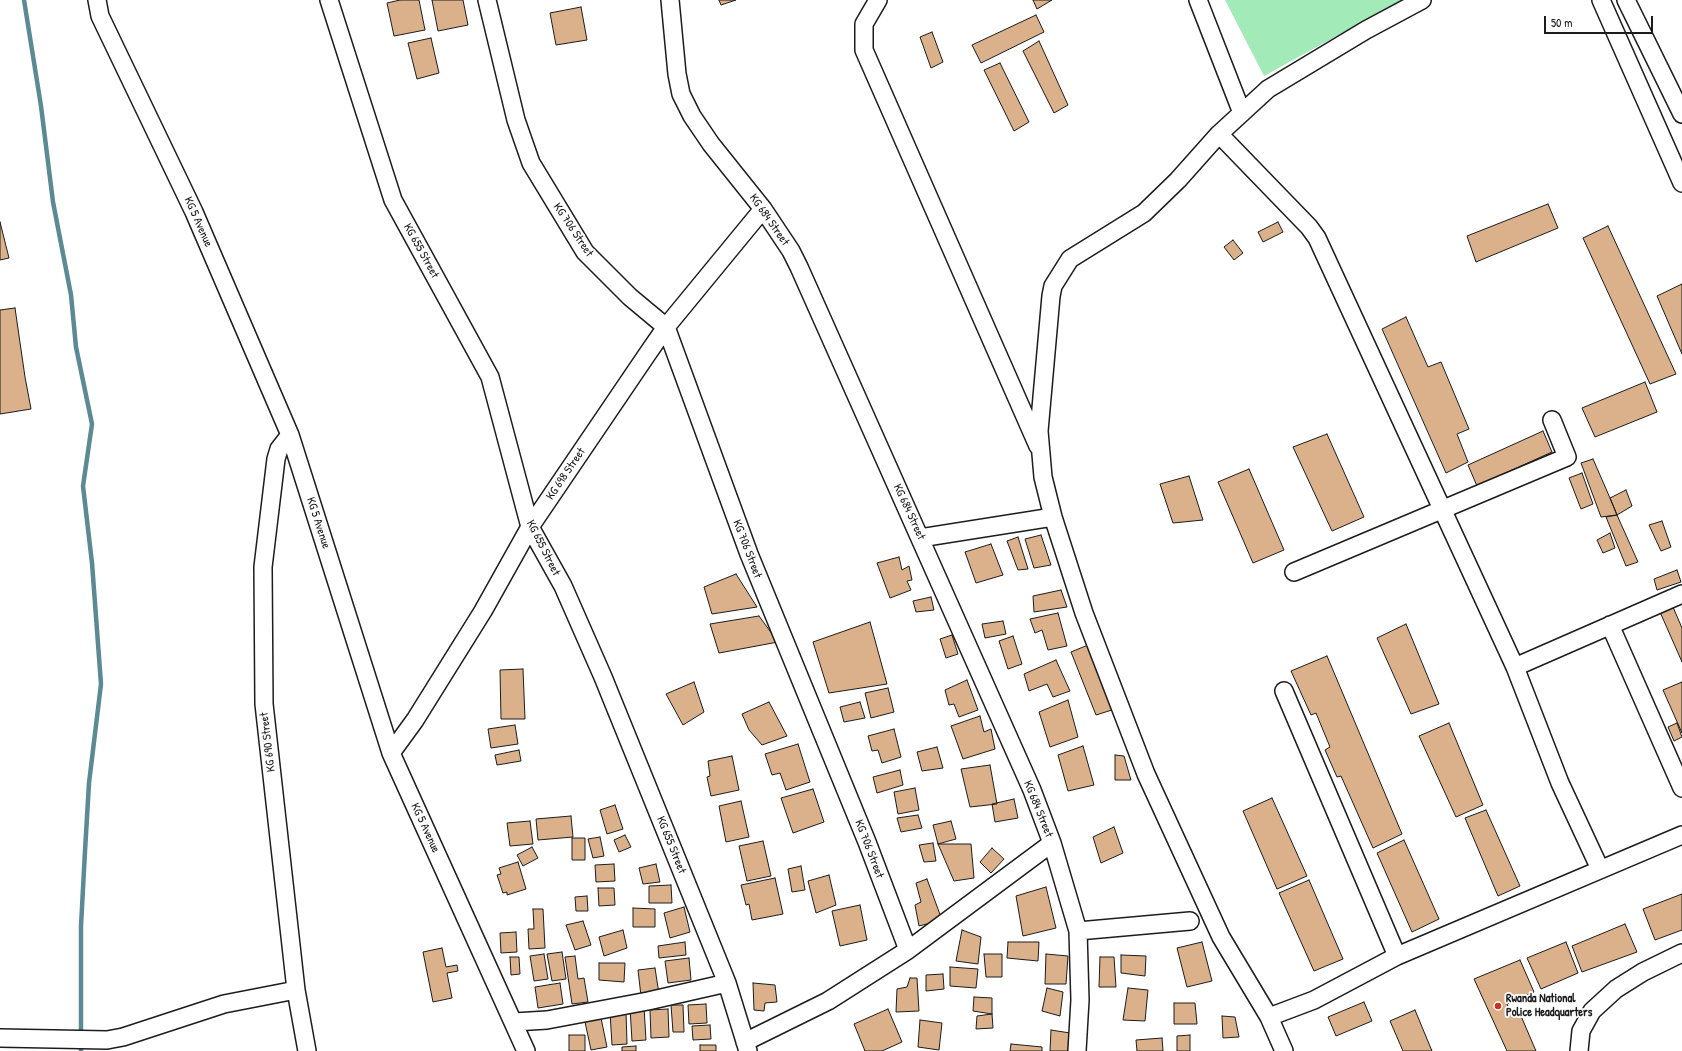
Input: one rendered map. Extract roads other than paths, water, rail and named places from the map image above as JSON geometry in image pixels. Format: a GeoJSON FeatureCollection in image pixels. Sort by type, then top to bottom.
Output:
{"type":"FeatureCollection","features":[{"type":"Feature","properties":{"kind":"street","name":"KG 5 Avenue"},"geometry":{"type":"LineString","coordinates":[[97,0],[100,16],[194,212],[290,435],[391,753],[526,1051]]}},
{"type":"Feature","properties":{"kind":"street","name":"KG 655 Street"},"geometry":{"type":"LineString","coordinates":[[329,0],[393,200],[490,376],[530,527],[563,586],[603,677],[727,983],[747,1047]]}},
{"type":"Feature","properties":{"kind":"street","name":"KG 706 Street"},"geometry":{"type":"LineString","coordinates":[[487,0],[516,120],[532,163],[585,252],[630,297],[666,327],[749,554],[867,842],[908,950]]}},
{"type":"Feature","properties":{"kind":"street","name":"KG 684 Street"},"geometry":{"type":"LineString","coordinates":[[670,0],[677,74],[681,94],[692,116],[711,144],[763,209],[791,251],[1032,790],[1052,843],[1078,931],[1080,1000],[1076,1051]]}},
{"type":"Feature","properties":{"kind":"street"},"geometry":{"type":"LineString","coordinates":[[878,0],[864,24],[864,50],[1040,452]]}},
{"type":"Feature","properties":{"kind":"street"},"geometry":{"type":"LineString","coordinates":[[1198,0],[1242,113]]}},
{"type":"Feature","properties":{"kind":"street"},"geometry":{"type":"LineString","coordinates":[[1284,1051],[1269,1017],[1221,937],[1146,774],[1084,613],[1053,517],[1043,477],[1039,431],[1051,296],[1053,286],[1058,276],[1070,259],[1080,251],[1134,220],[1152,206],[1219,134],[1268,89],[1366,30],[1422,0]]}},
{"type":"Feature","properties":{"kind":"street"},"geometry":{"type":"LineString","coordinates":[[1601,0],[1682,183]]}},
{"type":"Feature","properties":{"kind":"street"},"geometry":{"type":"LineString","coordinates":[[1626,0],[1682,114]]}},
{"type":"Feature","properties":{"kind":"street"},"geometry":{"type":"LineString","coordinates":[[1219,134],[1304,222],[1317,238],[1515,667],[1560,783],[1600,869]]}},
{"type":"Feature","properties":{"kind":"street","name":"KG 698 Street"},"geometry":{"type":"LineString","coordinates":[[391,753],[415,720],[483,611],[530,527],[666,327],[763,209]]}},
{"type":"Feature","properties":{"kind":"street"},"geometry":{"type":"LineString","coordinates":[[1294,572],[1442,511],[1566,457],[1552,420]]}},
{"type":"Feature","properties":{"kind":"street","name":"KG 690 Street"},"geometry":{"type":"LineString","coordinates":[[290,435],[279,449],[276,459],[263,567],[264,704],[296,990],[307,1051]]}},
{"type":"Feature","properties":{"kind":"street"},"geometry":{"type":"LineString","coordinates":[[920,538],[1053,517]]}},
{"type":"Feature","properties":{"kind":"street"},"geometry":{"type":"LineString","coordinates":[[1515,667],[1682,594]]}},
{"type":"Feature","properties":{"kind":"street"},"geometry":{"type":"LineString","coordinates":[[1610,625],[1682,788]]}},
{"type":"Feature","properties":{"kind":"street"},"geometry":{"type":"LineString","coordinates":[[1284,691],[1397,956]]}},
{"type":"Feature","properties":{"kind":"street"},"geometry":{"type":"LineString","coordinates":[[1269,1017],[1314,1000],[1397,956],[1600,869],[1681,838]]}},
{"type":"Feature","properties":{"kind":"street"},"geometry":{"type":"LineString","coordinates":[[747,1047],[828,1001],[908,950],[1052,843]]}},
{"type":"Feature","properties":{"kind":"street"},"geometry":{"type":"LineString","coordinates":[[1078,931],[1190,921]]}},
{"type":"Feature","properties":{"kind":"street"},"geometry":{"type":"LineString","coordinates":[[1579,1051],[1580,1031],[1592,1011],[1597,1006],[1622,984],[1682,953]]}},
{"type":"Feature","properties":{"kind":"street"},"geometry":{"type":"LineString","coordinates":[[514,1022],[547,1020],[648,1001],[727,983]]}},
{"type":"Feature","properties":{"kind":"street"},"geometry":{"type":"LineString","coordinates":[[0,1038],[107,1040],[123,1037],[224,1004],[296,990]]}},
{"type":"Feature","properties":{"kind":"waterway"},"geometry":{"type":"LineString","coordinates":[[24,0],[41,106],[53,202],[71,295],[76,347],[92,424],[83,486],[92,563],[101,684],[89,783],[85,851],[81,926],[81,1051]]}},
{"type":"Feature","properties":{"kind":"place","name":"Rwanda National Police Headquarters"},"geometry":{"type":"Point","coordinates":[1498,1006]}}]}
